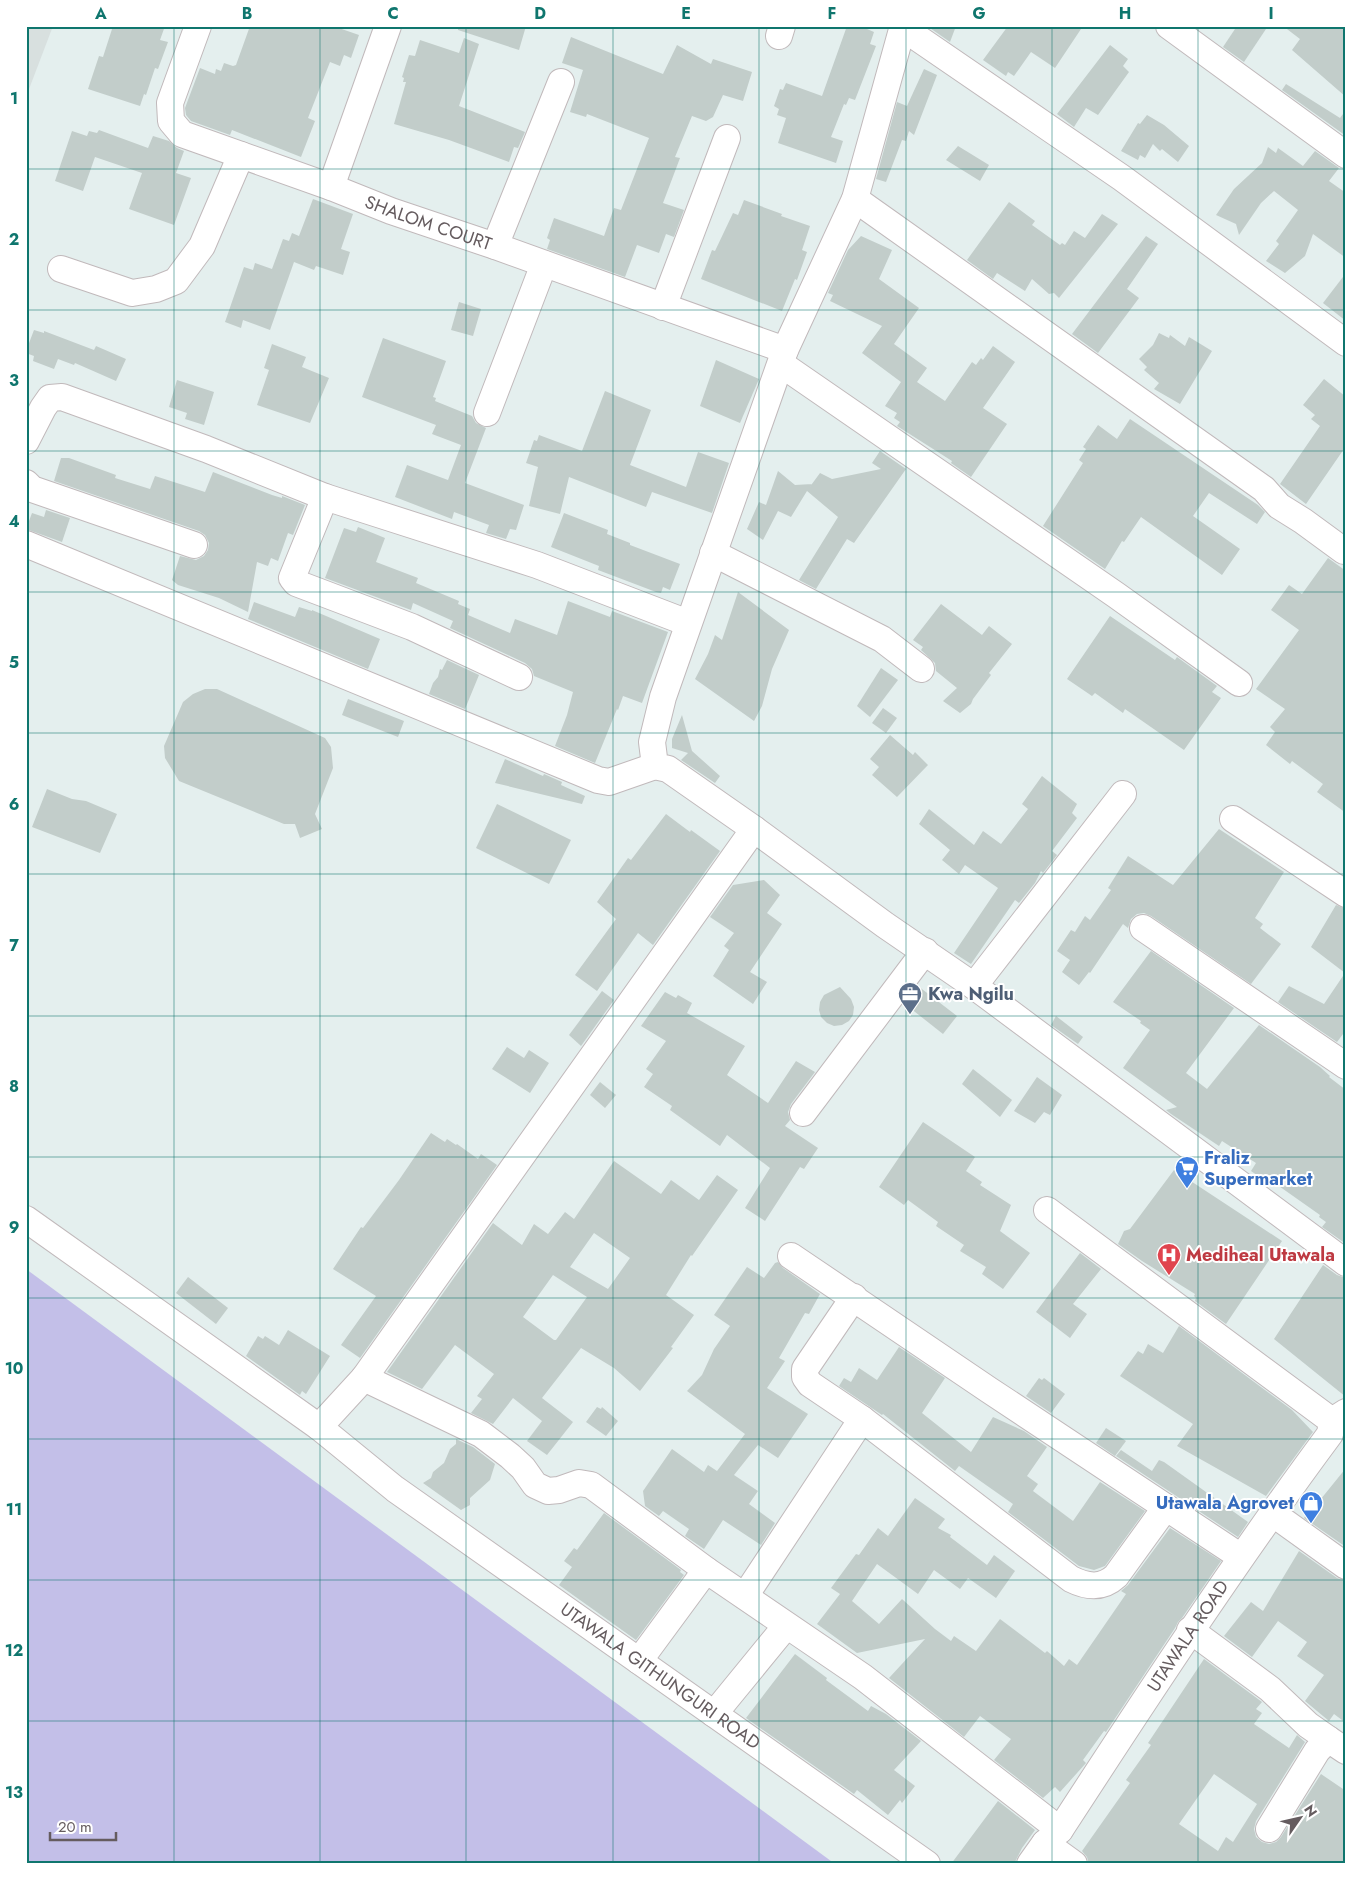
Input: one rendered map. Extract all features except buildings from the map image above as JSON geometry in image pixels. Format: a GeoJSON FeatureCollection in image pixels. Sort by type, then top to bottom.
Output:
{"type":"FeatureCollection","features":[{"type":"Feature","properties":{"kind":"street","name":"SHALOM COURT"},"geometry":{"type":"LineString","coordinates":[[198,26],[170,103],[170,121],[182,134],[331,187],[390,211],[495,246],[663,307],[783,357],[1239,683]]}},
{"type":"Feature","properties":{"kind":"street"},"geometry":{"type":"LineString","coordinates":[[331,187],[388,26]]}},
{"type":"Feature","properties":{"kind":"street"},"geometry":{"type":"LineString","coordinates":[[1169,26],[1346,154]]}},
{"type":"Feature","properties":{"kind":"street"},"geometry":{"type":"LineString","coordinates":[[655,766],[652,742],[663,697],[688,622],[783,357],[855,200],[903,27],[1122,178],[1346,343]]}},
{"type":"Feature","properties":{"kind":"street"},"geometry":{"type":"LineString","coordinates":[[495,246],[562,82]]}},
{"type":"Feature","properties":{"kind":"street"},"geometry":{"type":"LineString","coordinates":[[663,307],[727,138]]}},
{"type":"Feature","properties":{"kind":"street"},"geometry":{"type":"LineString","coordinates":[[61,269],[132,293],[156,289],[176,281],[202,246],[241,155]]}},
{"type":"Feature","properties":{"kind":"street"},"geometry":{"type":"LineString","coordinates":[[855,200],[1264,488],[1279,506],[1344,551]]}},
{"type":"Feature","properties":{"kind":"street"},"geometry":{"type":"LineString","coordinates":[[487,413],[544,264]]}},
{"type":"Feature","properties":{"kind":"street"},"geometry":{"type":"LineString","coordinates":[[26,441],[50,398],[62,397],[206,449],[325,497],[537,565],[688,622]]}},
{"type":"Feature","properties":{"kind":"street"},"geometry":{"type":"LineString","coordinates":[[26,483],[32,489],[194,545]]}},
{"type":"Feature","properties":{"kind":"street"},"geometry":{"type":"LineString","coordinates":[[325,497],[292,578],[296,583],[412,626],[518,677]]}},
{"type":"Feature","properties":{"kind":"street"},"geometry":{"type":"LineString","coordinates":[[26,544],[598,780],[609,782],[655,766],[668,769],[885,925],[974,986],[1346,1263]]}},
{"type":"Feature","properties":{"kind":"street"},"geometry":{"type":"LineString","coordinates":[[713,553],[882,639],[921,669]]}},
{"type":"Feature","properties":{"kind":"street"},"geometry":{"type":"LineString","coordinates":[[974,986],[1123,794]]}},
{"type":"Feature","properties":{"kind":"street"},"geometry":{"type":"LineString","coordinates":[[1233,819],[1346,894]]}},
{"type":"Feature","properties":{"kind":"street"},"geometry":{"type":"LineString","coordinates":[[319,1427],[364,1378],[754,829]]}},
{"type":"Feature","properties":{"kind":"street"},"geometry":{"type":"LineString","coordinates":[[1143,928],[1346,1066]]}},
{"type":"Feature","properties":{"kind":"street"},"geometry":{"type":"LineString","coordinates":[[803,1113],[925,951]]}},
{"type":"Feature","properties":{"kind":"street"},"geometry":{"type":"LineString","coordinates":[[1047,1210],[1339,1417]]}},
{"type":"Feature","properties":{"kind":"street","name":"UTAWALA GITHUNGURI ROAD"},"geometry":{"type":"LineString","coordinates":[[26,1219],[319,1427],[395,1489],[927,1864]]}},
{"type":"Feature","properties":{"kind":"street"},"geometry":{"type":"LineString","coordinates":[[791,1256],[1241,1557]]}},
{"type":"Feature","properties":{"kind":"street"},"geometry":{"type":"LineString","coordinates":[[854,1297],[805,1369],[805,1377],[810,1384],[862,1419],[1070,1579],[1085,1586],[1098,1586],[1109,1583],[1166,1507]]}},
{"type":"Feature","properties":{"kind":"street"},"geometry":{"type":"LineString","coordinates":[[364,1378],[481,1434],[523,1468],[535,1485],[548,1491],[559,1490],[579,1483],[590,1485],[706,1570],[863,1677],[1052,1836],[1074,1864]]}},
{"type":"Feature","properties":{"kind":"street","name":"UTAWALA ROAD"},"geometry":{"type":"LineString","coordinates":[[1030,1864],[1052,1836],[1190,1630],[1272,1512],[1330,1434],[1339,1417]]}},
{"type":"Feature","properties":{"kind":"street"},"geometry":{"type":"LineString","coordinates":[[744,1596],[862,1419]]}},
{"type":"Feature","properties":{"kind":"street"},"geometry":{"type":"LineString","coordinates":[[1272,1512],[1346,1566]]}},
{"type":"Feature","properties":{"kind":"street"},"geometry":{"type":"LineString","coordinates":[[638,1661],[706,1570]]}},
{"type":"Feature","properties":{"kind":"street"},"geometry":{"type":"LineString","coordinates":[[714,1714],[786,1626]]}},
{"type":"Feature","properties":{"kind":"street"},"geometry":{"type":"LineString","coordinates":[[1190,1630],[1270,1689],[1308,1726],[1337,1745]]}},
{"type":"Feature","properties":{"kind":"street"},"geometry":{"type":"LineString","coordinates":[[1269,1829],[1317,1751],[1337,1745]]}},
{"type":"Feature","properties":{"kind":"shaded area"},"geometry":{"type":"Polygon","coordinates":[[[26,26],[53,26],[26,97],[26,26]]]}},
{"type":"Feature","properties":{"kind":"shaded area"},"geometry":{"type":"Polygon","coordinates":[[[26,1269],[835,1864],[26,1864],[26,1269]]]}},
{"type":"Feature","properties":{"kind":"place","name":"Kwa Ngilu"},"geometry":{"type":"Point","coordinates":[910,1015]}},
{"type":"Feature","properties":{"kind":"place","name":"Fraliz Supermarket"},"geometry":{"type":"Point","coordinates":[1187,1189]}},
{"type":"Feature","properties":{"kind":"place","name":"Mediheal Utawala"},"geometry":{"type":"Point","coordinates":[1169,1276]}},
{"type":"Feature","properties":{"kind":"place","name":"Utawala Agrovet"},"geometry":{"type":"Point","coordinates":[1311,1524]}}]}
